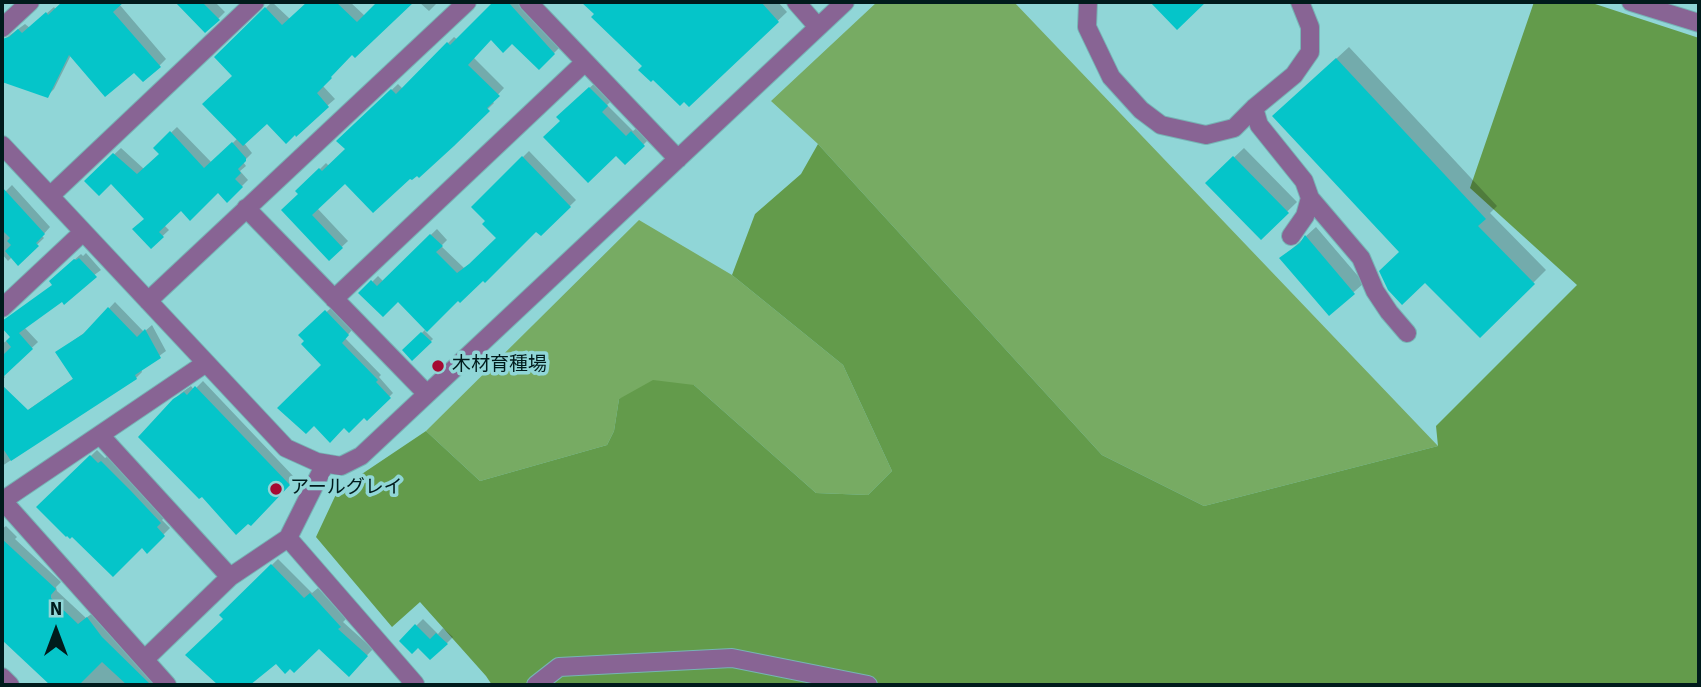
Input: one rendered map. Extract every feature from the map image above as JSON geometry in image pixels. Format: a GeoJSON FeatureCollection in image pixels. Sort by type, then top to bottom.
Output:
{"type":"FeatureCollection","features":[{"type":"Feature","properties":{"kind":"street"},"geometry":{"type":"LineString","coordinates":[[2,28],[30,2]]}},
{"type":"Feature","properties":{"kind":"street"},"geometry":{"type":"LineString","coordinates":[[50,196],[255,2]]}},
{"type":"Feature","properties":{"kind":"street"},"geometry":{"type":"LineString","coordinates":[[148,301],[467,2]]}},
{"type":"Feature","properties":{"kind":"street"},"geometry":{"type":"LineString","coordinates":[[528,2],[678,159]]}},
{"type":"Feature","properties":{"kind":"street"},"geometry":{"type":"LineString","coordinates":[[796,2],[818,27]]}},
{"type":"Feature","properties":{"kind":"street"},"geometry":{"type":"LineString","coordinates":[[2,145],[286,448],[325,464],[341,466],[361,457],[845,2]]}},
{"type":"Feature","properties":{"kind":"street"},"geometry":{"type":"LineString","coordinates":[[1088,2],[1087,27],[1111,76],[1141,110],[1161,125],[1206,135],[1234,128],[1294,75],[1310,52],[1310,27],[1300,2]]}},
{"type":"Feature","properties":{"kind":"street"},"geometry":{"type":"LineString","coordinates":[[1631,2],[1699,23]]}},
{"type":"Feature","properties":{"kind":"street"},"geometry":{"type":"LineString","coordinates":[[334,299],[585,62]]}},
{"type":"Feature","properties":{"kind":"street"},"geometry":{"type":"LineString","coordinates":[[1254,108],[1259,125],[1304,181],[1310,198],[1361,258],[1375,291],[1407,333]]}},
{"type":"Feature","properties":{"kind":"street"},"geometry":{"type":"LineString","coordinates":[[1291,236],[1306,216],[1310,198]]}},
{"type":"Feature","properties":{"kind":"street"},"geometry":{"type":"LineString","coordinates":[[246,208],[427,394]]}},
{"type":"Feature","properties":{"kind":"street"},"geometry":{"type":"LineString","coordinates":[[2,308],[83,232]]}},
{"type":"Feature","properties":{"kind":"street"},"geometry":{"type":"LineString","coordinates":[[167,685],[2,501],[206,363]]}},
{"type":"Feature","properties":{"kind":"street"},"geometry":{"type":"LineString","coordinates":[[100,435],[230,577]]}},
{"type":"Feature","properties":{"kind":"street"},"geometry":{"type":"LineString","coordinates":[[145,659],[230,577],[288,538],[325,464]]}},
{"type":"Feature","properties":{"kind":"street"},"geometry":{"type":"LineString","coordinates":[[288,538],[415,684],[410,685]]}},
{"type":"Feature","properties":{"kind":"street"},"geometry":{"type":"LineString","coordinates":[[536,685],[559,667],[733,658],[868,685]]}},
{"type":"Feature","properties":{"kind":"street"},"geometry":{"type":"LineString","coordinates":[[2,677],[10,685]]}},
{"type":"Feature","properties":{"kind":"green space"},"geometry":{"type":"Polygon","coordinates":[[[877,2],[1014,2],[1438,446],[1204,506],[1102,455],[818,144],[771,101],[877,2]]]}},
{"type":"Feature","properties":{"kind":"green space"},"geometry":{"type":"Polygon","coordinates":[[[1534,2],[1589,2],[1699,38],[1699,685],[492,685],[420,602],[392,627],[316,537],[338,490],[426,431],[480,481],[607,445],[614,431],[619,399],[653,380],[694,385],[816,493],[868,495],[892,471],[843,365],[732,275],[755,214],[801,174],[818,144],[1102,455],[1204,506],[1438,446],[1436,426],[1577,285],[1470,188],[1534,2]]]}},
{"type":"Feature","properties":{"kind":"green space"},"geometry":{"type":"Polygon","coordinates":[[[639,220],[732,275],[843,365],[892,471],[868,495],[816,493],[694,385],[619,399],[614,431],[607,445],[480,481],[426,431],[639,220]]]}},
{"type":"Feature","properties":{"kind":"building"},"geometry":{"type":"Polygon","coordinates":[[[62,2],[124,2],[113,12],[161,67],[143,82],[134,73],[105,97],[69,55],[48,98],[2,82],[2,39],[18,29],[22,33],[62,2]]]}},
{"type":"Feature","properties":{"kind":"building"},"geometry":{"type":"Polygon","coordinates":[[[175,2],[202,2],[220,20],[205,33],[175,2]]]}},
{"type":"Feature","properties":{"kind":"building"},"geometry":{"type":"Polygon","coordinates":[[[307,2],[336,2],[357,22],[377,2],[414,2],[355,58],[352,55],[317,93],[329,107],[296,137],[295,135],[286,144],[267,124],[243,146],[202,104],[232,76],[214,57],[265,7],[282,25],[307,2]]]}},
{"type":"Feature","properties":{"kind":"building"},"geometry":{"type":"Polygon","coordinates":[[[493,2],[508,2],[555,54],[539,70],[512,44],[503,53],[491,40],[468,65],[500,96],[487,108],[490,111],[419,178],[417,176],[410,179],[373,213],[345,184],[312,215],[343,248],[329,261],[281,210],[298,194],[295,191],[319,168],[322,171],[345,149],[336,141],[391,89],[396,94],[447,42],[450,45],[493,2]]]}},
{"type":"Feature","properties":{"kind":"building"},"geometry":{"type":"Polygon","coordinates":[[[581,2],[761,2],[779,22],[689,107],[684,102],[680,106],[653,80],[651,82],[638,70],[642,66],[591,17],[594,14],[581,2]]]}},
{"type":"Feature","properties":{"kind":"building"},"geometry":{"type":"Polygon","coordinates":[[[1150,2],[1206,2],[1177,30],[1150,2]]]}},
{"type":"Feature","properties":{"kind":"building"},"geometry":{"type":"Polygon","coordinates":[[[1336,58],[1486,219],[1478,226],[1535,284],[1480,338],[1425,283],[1402,305],[1388,290],[1379,271],[1399,252],[1272,116],[1336,58]]]}},
{"type":"Feature","properties":{"kind":"building"},"geometry":{"type":"Polygon","coordinates":[[[589,87],[608,106],[602,112],[626,136],[631,131],[645,146],[625,165],[616,156],[588,183],[543,137],[560,121],[556,117],[589,87]]]}},
{"type":"Feature","properties":{"kind":"building"},"geometry":{"type":"Polygon","coordinates":[[[170,131],[204,168],[232,142],[246,158],[238,169],[241,173],[235,179],[243,187],[227,203],[218,193],[190,221],[181,211],[159,232],[164,237],[151,249],[132,229],[144,219],[111,184],[99,196],[84,181],[113,153],[137,174],[159,154],[153,148],[170,131]]]}},
{"type":"Feature","properties":{"kind":"building"},"geometry":{"type":"Polygon","coordinates":[[[522,156],[571,207],[541,236],[536,232],[485,283],[483,281],[460,303],[458,301],[427,332],[398,302],[383,317],[358,293],[371,280],[377,286],[430,234],[443,246],[436,252],[457,273],[469,264],[496,238],[482,224],[485,221],[471,207],[522,156]]]}},
{"type":"Feature","properties":{"kind":"building"},"geometry":{"type":"Polygon","coordinates":[[[1233,156],[1289,213],[1261,240],[1205,183],[1233,156]]]}},
{"type":"Feature","properties":{"kind":"building"},"geometry":{"type":"Polygon","coordinates":[[[2,187],[45,234],[36,243],[39,246],[18,266],[5,251],[11,245],[7,241],[10,238],[2,230],[2,187]]]}},
{"type":"Feature","properties":{"kind":"building"},"geometry":{"type":"Polygon","coordinates":[[[1305,235],[1355,294],[1329,316],[1279,258],[1300,243],[1305,235]]]}},
{"type":"Feature","properties":{"kind":"building"},"geometry":{"type":"Polygon","coordinates":[[[79,258],[97,277],[64,305],[62,302],[19,333],[33,349],[2,378],[2,356],[11,347],[6,341],[10,337],[2,328],[2,321],[52,285],[49,281],[74,259],[79,258]]]}},
{"type":"Feature","properties":{"kind":"building"},"geometry":{"type":"Polygon","coordinates":[[[108,307],[137,337],[145,329],[161,358],[135,375],[137,379],[11,461],[2,447],[2,385],[28,410],[73,379],[55,352],[83,334],[108,307]]]}},
{"type":"Feature","properties":{"kind":"building"},"geometry":{"type":"Polygon","coordinates":[[[325,310],[349,335],[342,343],[378,380],[376,382],[391,398],[367,421],[364,418],[349,433],[344,428],[330,443],[314,426],[306,434],[277,408],[321,365],[301,344],[304,341],[298,335],[325,310]]]}},
{"type":"Feature","properties":{"kind":"building"},"geometry":{"type":"Polygon","coordinates":[[[421,332],[432,342],[412,361],[402,350],[421,332]]]}},
{"type":"Feature","properties":{"kind":"building"},"geometry":{"type":"Polygon","coordinates":[[[195,386],[290,485],[251,526],[248,524],[236,535],[202,497],[199,499],[138,437],[173,399],[184,392],[187,395],[195,386]]]}},
{"type":"Feature","properties":{"kind":"building"},"geometry":{"type":"Polygon","coordinates":[[[90,455],[98,463],[101,461],[161,523],[157,527],[165,536],[147,554],[142,548],[113,577],[36,507],[90,455]]]}},
{"type":"Feature","properties":{"kind":"building"},"geometry":{"type":"Polygon","coordinates":[[[2,539],[56,589],[51,598],[78,624],[87,617],[102,637],[151,685],[127,685],[102,662],[79,685],[50,685],[2,640],[2,539]]]}},
{"type":"Feature","properties":{"kind":"building"},"geometry":{"type":"Polygon","coordinates":[[[271,564],[304,598],[310,593],[341,627],[338,629],[368,656],[349,677],[319,649],[294,673],[290,669],[285,674],[276,664],[250,685],[218,685],[185,655],[223,619],[219,615],[271,564]]]}},
{"type":"Feature","properties":{"kind":"building"},"geometry":{"type":"Polygon","coordinates":[[[415,624],[430,639],[436,633],[448,644],[430,660],[418,648],[412,654],[399,641],[415,624]]]}},
{"type":"Feature","properties":{"kind":"place","name":"木材育種場"},"geometry":{"type":"Point","coordinates":[438,366]}},
{"type":"Feature","properties":{"kind":"place","name":"アールグレイ"},"geometry":{"type":"Point","coordinates":[276,489]}}]}
